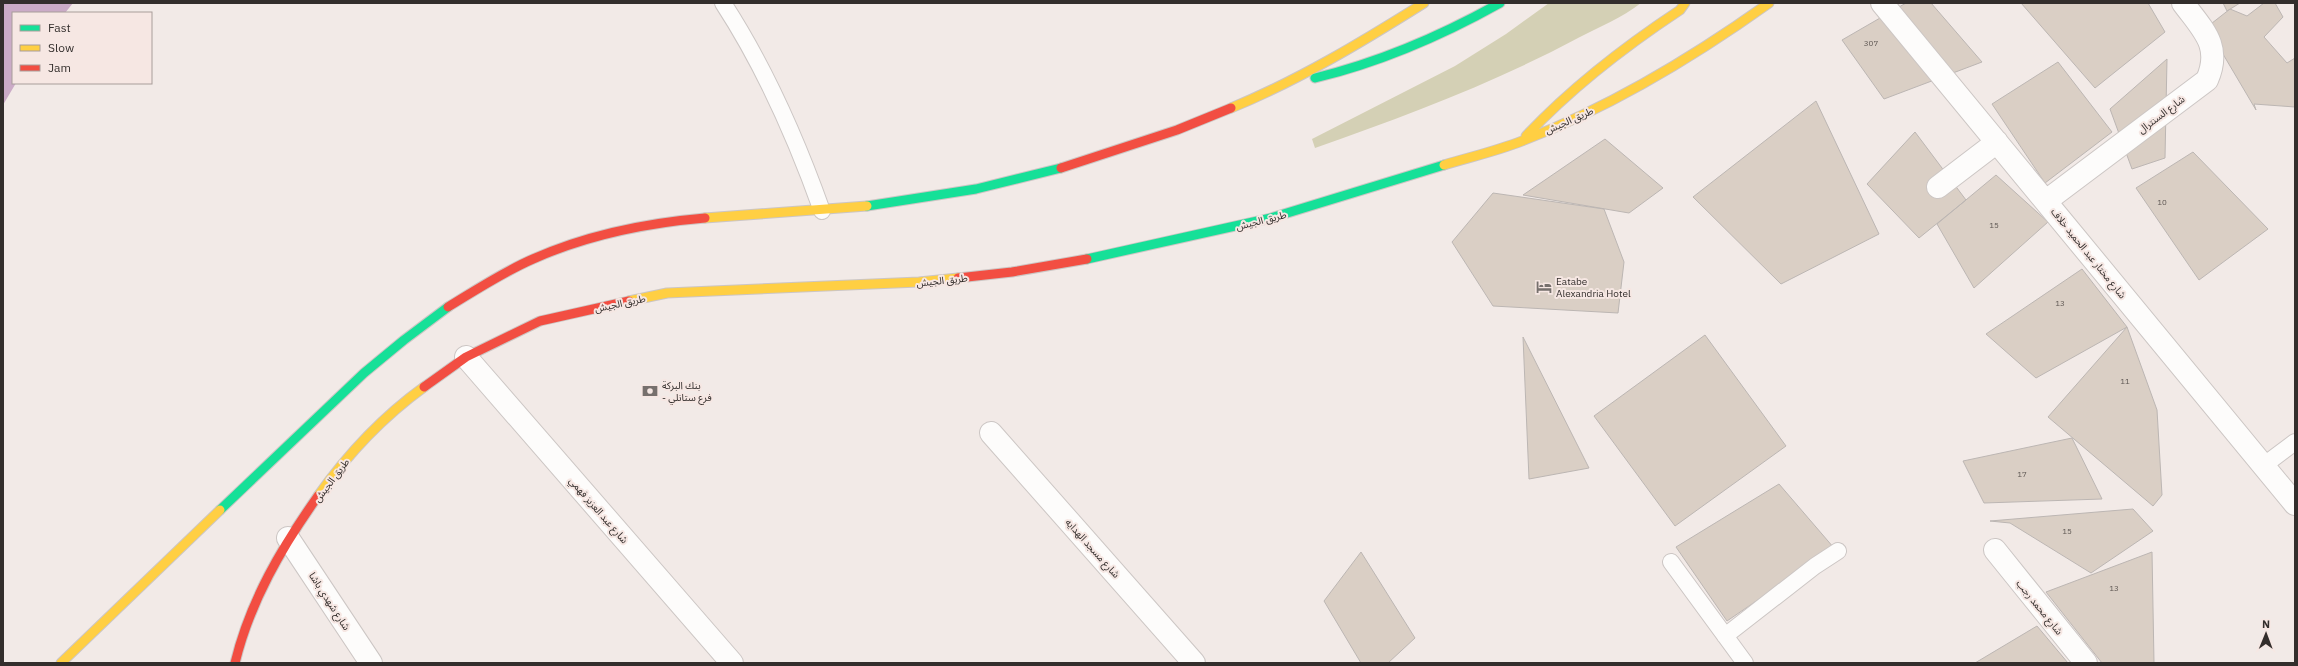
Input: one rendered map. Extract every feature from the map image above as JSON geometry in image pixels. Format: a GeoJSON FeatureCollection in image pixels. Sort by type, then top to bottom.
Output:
{"type":"FeatureCollection","features":[{"type":"Feature","properties":{"kind":"highway"},"geometry":{"type":"LineString","coordinates":[[61,663],[330,405],[384,358],[445,309],[509,270],[581,240],[656,224],[822,211],[908,201],[994,185],[1079,163],[1222,113],[1282,86],[1339,56],[1424,3]]}},
{"type":"Feature","properties":{"kind":"highway"},"geometry":{"type":"LineString","coordinates":[[1282,86],[1330,75],[1423,43],[1468,21],[1500,3]]}},
{"type":"Feature","properties":{"kind":"highway"},"geometry":{"type":"LineString","coordinates":[[1522,141],[1546,114],[1594,69],[1629,43],[1680,10],[1685,3]]}},
{"type":"Feature","properties":{"kind":"highway","name":"طريق الجيش"},"geometry":{"type":"LineString","coordinates":[[235,663],[239,646],[260,591],[288,538],[341,464],[406,400],[466,356],[540,321],[667,293],[919,282],[1012,272],[1105,256],[1271,218],[1522,141],[1596,108],[1660,75],[1723,36],[1769,3]]}},
{"type":"Feature","properties":{"kind":"street","name":"شارع مختار عبد الحميد خلاف"},"geometry":{"type":"LineString","coordinates":[[1882,3],[2295,504]]}},
{"type":"Feature","properties":{"kind":"street","name":"شارع السنترال"},"geometry":{"type":"LineString","coordinates":[[2046,201],[2207,80],[2214,57],[2212,45],[2183,3]]}},
{"type":"Feature","properties":{"kind":"street"},"geometry":{"type":"LineString","coordinates":[[1938,187],[1997,142]]}},
{"type":"Feature","properties":{"kind":"street","name":"شارع عبد العزيز فهمي"},"geometry":{"type":"LineString","coordinates":[[466,356],[732,663]]}},
{"type":"Feature","properties":{"kind":"street","name":"شارع مسجد الهدايه"},"geometry":{"type":"LineString","coordinates":[[991,433],[1194,663]]}},
{"type":"Feature","properties":{"kind":"street","name":"شارع شهدي باشا"},"geometry":{"type":"LineString","coordinates":[[288,538],[371,663]]}},
{"type":"Feature","properties":{"kind":"street","name":"شارع محمد رجب"},"geometry":{"type":"LineString","coordinates":[[1995,550],[2086,663]]}},
{"type":"Feature","properties":{"kind":"lane"},"geometry":{"type":"LineString","coordinates":[[723,3],[748,42],[779,101],[805,164],[822,211]]}},
{"type":"Feature","properties":{"kind":"lane"},"geometry":{"type":"LineString","coordinates":[[2263,466],[2295,442]]}},
{"type":"Feature","properties":{"kind":"lane"},"geometry":{"type":"LineString","coordinates":[[1726,636],[1815,566],[1838,551]]}},
{"type":"Feature","properties":{"kind":"lane"},"geometry":{"type":"LineString","coordinates":[[1671,562],[1745,663]]}},
{"type":"Feature","properties":{"kind":"shaded area"},"geometry":{"type":"Polygon","coordinates":[[[3,3],[73,3],[66,12],[12,12],[12,84],[15,84],[3,105],[3,3]]]}},
{"type":"Feature","properties":{"kind":"shaded area"},"geometry":{"type":"Polygon","coordinates":[[[1549,3],[1641,3],[1610,22],[1514,70],[1416,111],[1315,148],[1312,139],[1455,66],[1506,34],[1549,3]]]}},
{"type":"Feature","properties":{"kind":"building"},"geometry":{"type":"Polygon","coordinates":[[[1906,3],[1931,3],[1982,62],[1884,99],[1842,40],[1906,3]]]}},
{"type":"Feature","properties":{"kind":"building"},"geometry":{"type":"Polygon","coordinates":[[[2021,3],[2148,3],[2165,32],[2095,88],[2021,3]]]}},
{"type":"Feature","properties":{"kind":"building"},"geometry":{"type":"Polygon","coordinates":[[[2223,3],[2240,3],[2227,11],[2223,3]]]}},
{"type":"Feature","properties":{"kind":"building"},"geometry":{"type":"Polygon","coordinates":[[[2264,3],[2275,3],[2283,17],[2264,37],[2287,63],[2295,58],[2295,107],[2254,104],[2256,110],[2207,27],[2230,9],[2247,16],[2264,3]]]}},
{"type":"Feature","properties":{"kind":"building"},"geometry":{"type":"Polygon","coordinates":[[[2167,59],[2165,158],[2132,169],[2110,109],[2167,59]]]}},
{"type":"Feature","properties":{"kind":"building"},"geometry":{"type":"Polygon","coordinates":[[[2058,62],[2112,132],[2045,183],[1992,104],[2058,62]]]}},
{"type":"Feature","properties":{"kind":"building"},"geometry":{"type":"Polygon","coordinates":[[[1816,101],[1879,234],[1781,284],[1693,197],[1816,101]]]}},
{"type":"Feature","properties":{"kind":"building"},"geometry":{"type":"Polygon","coordinates":[[[1915,132],[1966,200],[1919,238],[1867,184],[1915,132]]]}},
{"type":"Feature","properties":{"kind":"building"},"geometry":{"type":"Polygon","coordinates":[[[1605,139],[1663,188],[1629,213],[1523,195],[1605,139]]]}},
{"type":"Feature","properties":{"kind":"building"},"geometry":{"type":"Polygon","coordinates":[[[2193,152],[2268,229],[2199,280],[2136,188],[2193,152]]]}},
{"type":"Feature","properties":{"kind":"building"},"geometry":{"type":"Polygon","coordinates":[[[1996,175],[2048,222],[1974,288],[1937,224],[1996,175]]]}},
{"type":"Feature","properties":{"kind":"building"},"geometry":{"type":"Polygon","coordinates":[[[1493,193],[1604,209],[1624,262],[1618,313],[1493,306],[1452,242],[1493,193]]]}},
{"type":"Feature","properties":{"kind":"building"},"geometry":{"type":"Polygon","coordinates":[[[2082,269],[2127,327],[2036,378],[1986,334],[2082,269]]]}},
{"type":"Feature","properties":{"kind":"building"},"geometry":{"type":"Polygon","coordinates":[[[2127,327],[2157,410],[2162,495],[2153,506],[2048,417],[2127,327]]]}},
{"type":"Feature","properties":{"kind":"building"},"geometry":{"type":"Polygon","coordinates":[[[1705,335],[1786,446],[1675,526],[1594,416],[1705,335]]]}},
{"type":"Feature","properties":{"kind":"building"},"geometry":{"type":"Polygon","coordinates":[[[1523,337],[1589,468],[1529,479],[1523,337]]]}},
{"type":"Feature","properties":{"kind":"building"},"geometry":{"type":"Polygon","coordinates":[[[2072,438],[2102,499],[1984,503],[1963,461],[2072,438]]]}},
{"type":"Feature","properties":{"kind":"building"},"geometry":{"type":"Polygon","coordinates":[[[1779,484],[1834,548],[1727,621],[1676,547],[1779,484]]]}},
{"type":"Feature","properties":{"kind":"building"},"geometry":{"type":"Polygon","coordinates":[[[2133,509],[2153,531],[2091,573],[2010,523],[1990,521],[2133,509]]]}},
{"type":"Feature","properties":{"kind":"building"},"geometry":{"type":"Polygon","coordinates":[[[1361,552],[1415,638],[1388,663],[1361,663],[1324,601],[1361,552]]]}},
{"type":"Feature","properties":{"kind":"building"},"geometry":{"type":"Polygon","coordinates":[[[2152,552],[2154,663],[2102,663],[2046,592],[2152,552]]]}},
{"type":"Feature","properties":{"kind":"building"},"geometry":{"type":"Polygon","coordinates":[[[2037,626],[2068,663],[1975,663],[2037,626]]]}},
{"type":"Feature","properties":{"kind":"traffic: fast"},"geometry":{"type":"LineString","coordinates":[[1315,78],[1339,72],[1410,47],[1500,3]]}},
{"type":"Feature","properties":{"kind":"traffic: fast"},"geometry":{"type":"LineString","coordinates":[[1087,259],[1271,218],[1444,165]]}},
{"type":"Feature","properties":{"kind":"traffic: fast"},"geometry":{"type":"LineString","coordinates":[[867,206],[976,189],[1061,168]]}},
{"type":"Feature","properties":{"kind":"traffic: fast"},"geometry":{"type":"LineString","coordinates":[[220,510],[364,373],[404,340],[448,307]]}},
{"type":"Feature","properties":{"kind":"traffic: slow"},"geometry":{"type":"LineString","coordinates":[[1231,108],[1306,73],[1330,60],[1424,3]]}},
{"type":"Feature","properties":{"kind":"traffic: slow"},"geometry":{"type":"LineString","coordinates":[[1526,136],[1580,84],[1599,68],[1680,10],[1685,3]]}},
{"type":"Feature","properties":{"kind":"traffic: slow"},"geometry":{"type":"LineString","coordinates":[[1444,165],[1513,145],[1587,113],[1619,97],[1680,62],[1769,3]]}},
{"type":"Feature","properties":{"kind":"traffic: slow"},"geometry":{"type":"LineString","coordinates":[[705,218],[867,206]]}},
{"type":"Feature","properties":{"kind":"traffic: slow"},"geometry":{"type":"LineString","coordinates":[[629,301],[667,293],[919,282],[958,278]]}},
{"type":"Feature","properties":{"kind":"traffic: slow"},"geometry":{"type":"LineString","coordinates":[[318,496],[341,466],[367,437],[395,410],[424,387]]}},
{"type":"Feature","properties":{"kind":"traffic: slow"},"geometry":{"type":"LineString","coordinates":[[61,663],[220,510]]}},
{"type":"Feature","properties":{"kind":"traffic: jam"},"geometry":{"type":"LineString","coordinates":[[1061,168],[1177,130],[1231,108]]}},
{"type":"Feature","properties":{"kind":"traffic: jam"},"geometry":{"type":"LineString","coordinates":[[448,307],[511,270],[533,259],[574,243],[617,231],[661,223],[705,218]]}},
{"type":"Feature","properties":{"kind":"traffic: jam"},"geometry":{"type":"LineString","coordinates":[[958,278],[1012,272],[1087,259]]}},
{"type":"Feature","properties":{"kind":"traffic: jam"},"geometry":{"type":"LineString","coordinates":[[424,387],[466,357],[540,321],[629,301]]}},
{"type":"Feature","properties":{"kind":"traffic: jam"},"geometry":{"type":"LineString","coordinates":[[235,663],[241,640],[258,596],[280,555],[318,496]]}},
{"type":"Feature","properties":{"kind":"place","name":"Eatabe Alexandria Hotel"},"geometry":{"type":"Point","coordinates":[1544,287]}},
{"type":"Feature","properties":{"kind":"place","name":"بنك البركة - فرع ستانلي"},"geometry":{"type":"Point","coordinates":[650,391]}}]}
